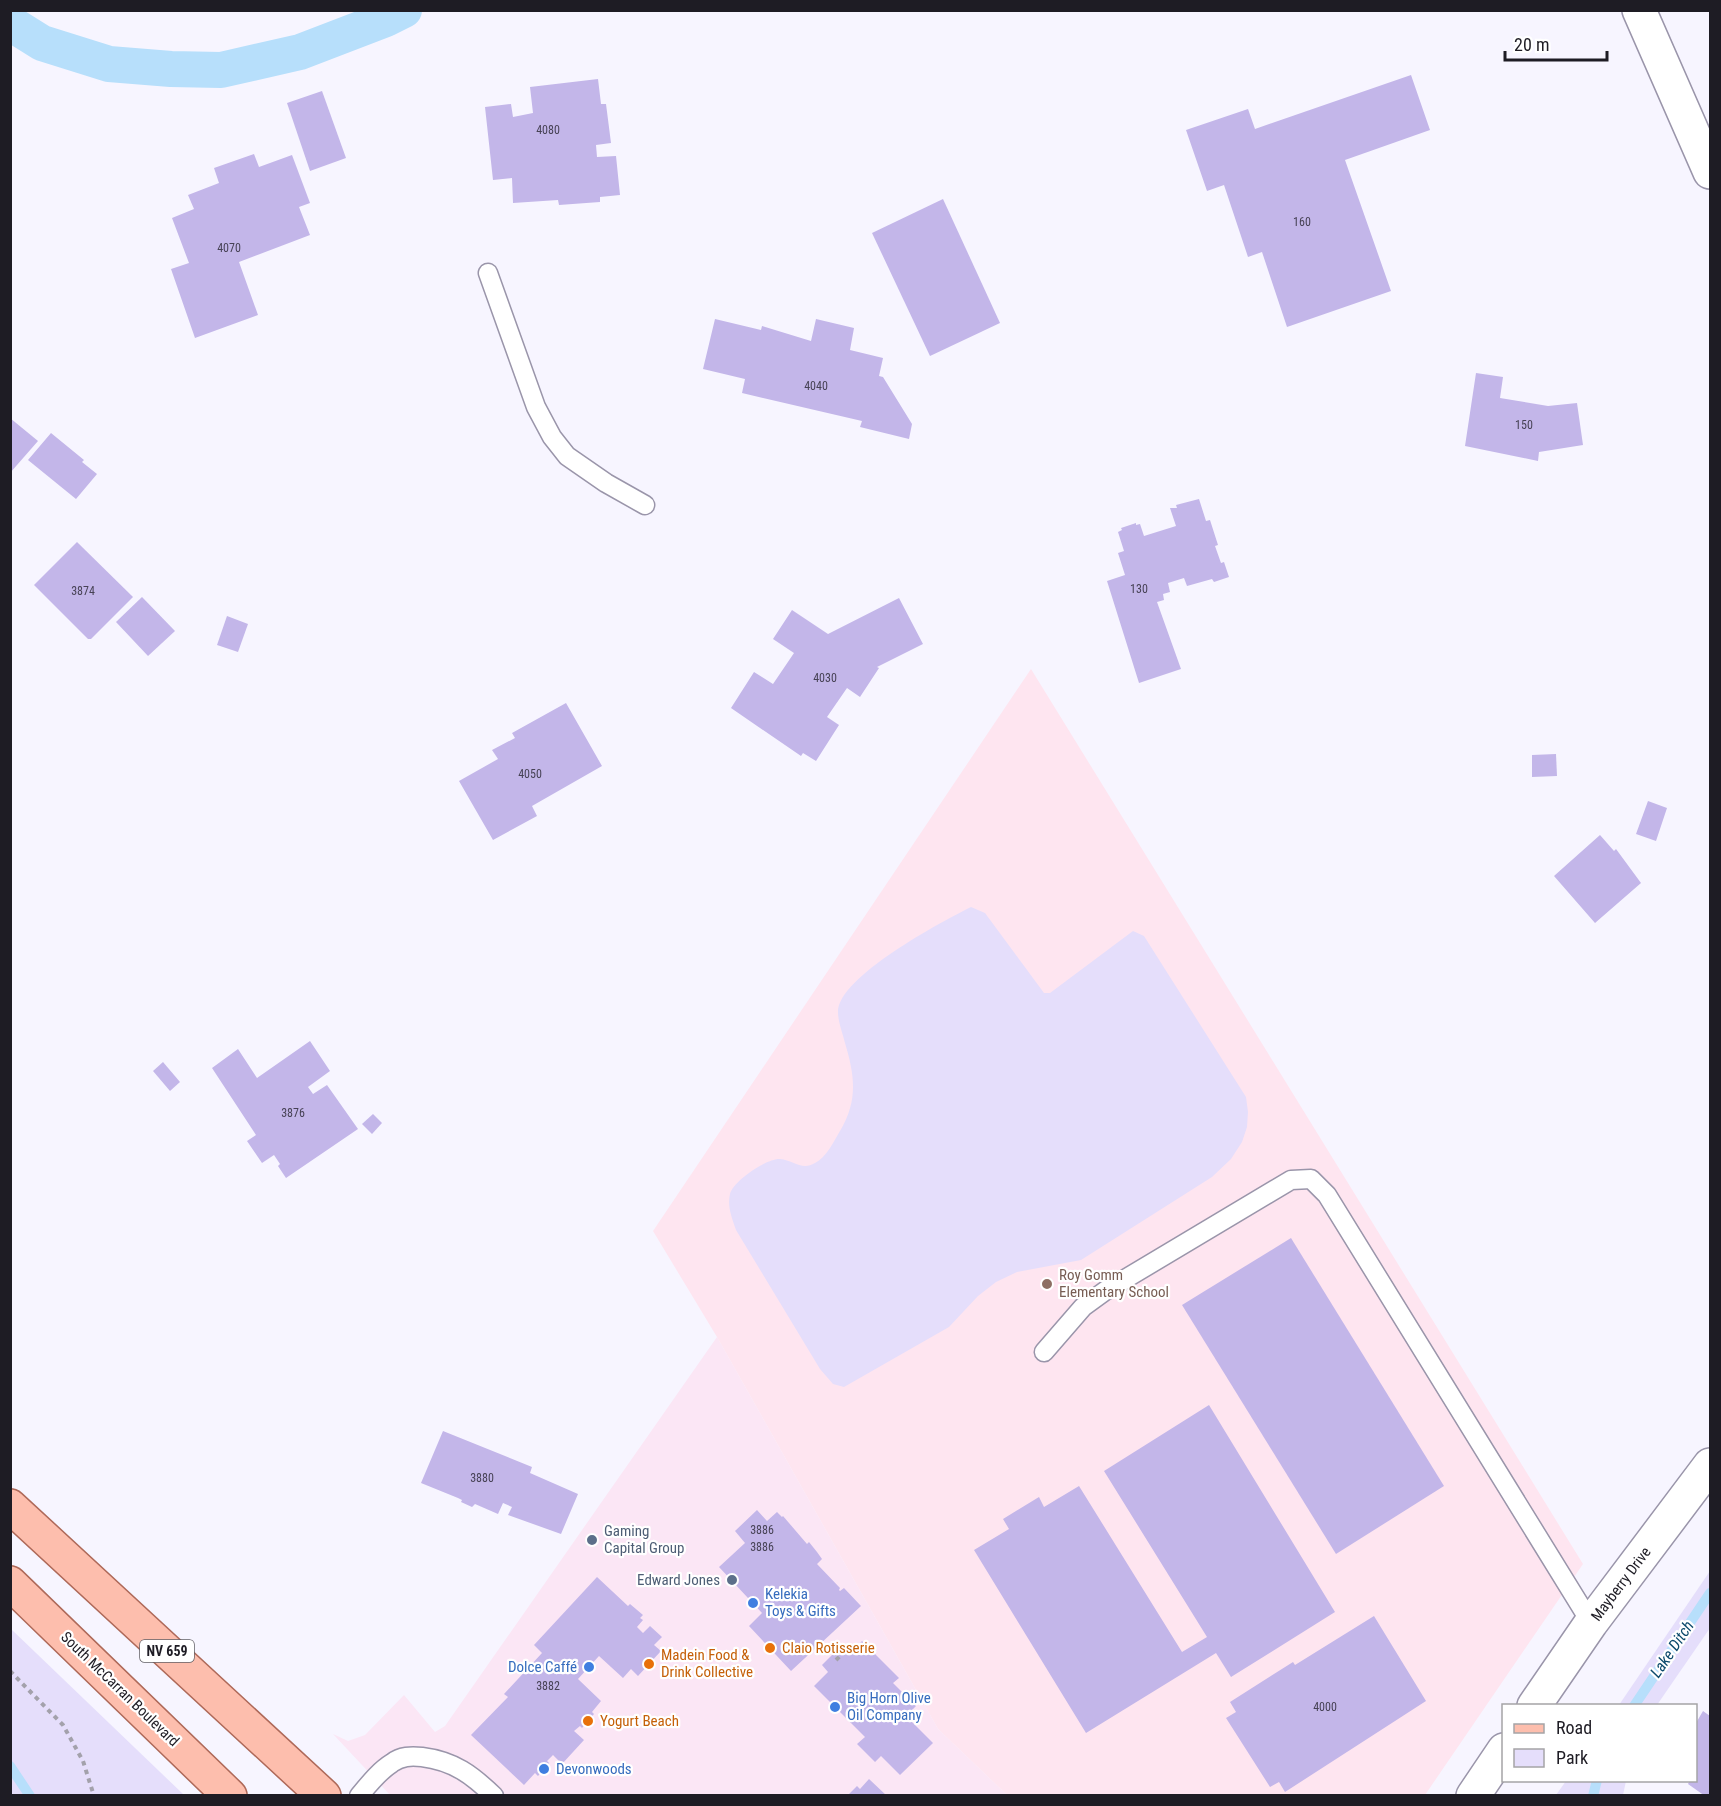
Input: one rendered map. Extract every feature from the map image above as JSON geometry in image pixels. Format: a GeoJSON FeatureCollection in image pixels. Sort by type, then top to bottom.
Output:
{"type":"FeatureCollection","features":[{"type":"Feature","properties":{"kind":"main road"},"geometry":{"type":"LineString","coordinates":[[1639,10],[1710,172]]}},
{"type":"Feature","properties":{"kind":"main road","name":"Mayberry Drive"},"geometry":{"type":"LineString","coordinates":[[1535,1704],[1591,1623],[1710,1464]]}},
{"type":"Feature","properties":{"kind":"main road","name":"NV 659"},"geometry":{"type":"LineString","coordinates":[[10,1506],[324,1796]]}},
{"type":"Feature","properties":{"kind":"main road","name":"South McCarran Boulevard"},"geometry":{"type":"LineString","coordinates":[[10,1583],[230,1796]]}},
{"type":"Feature","properties":{"kind":"main road"},"geometry":{"type":"LineString","coordinates":[[1473,1796],[1502,1752]]}},
{"type":"Feature","properties":{"kind":"lane"},"geometry":{"type":"LineString","coordinates":[[488,273],[536,407],[552,437],[567,456],[576,463],[645,505]]}},
{"type":"Feature","properties":{"kind":"lane"},"geometry":{"type":"LineString","coordinates":[[1044,1352],[1083,1307],[1105,1291],[1291,1180],[1311,1179],[1327,1196],[1591,1623]]}},
{"type":"Feature","properties":{"kind":"lane"},"geometry":{"type":"LineString","coordinates":[[359,1796],[393,1761],[409,1756],[441,1760],[460,1768],[480,1782],[494,1796]]}},
{"type":"Feature","properties":{"kind":"path"},"geometry":{"type":"LineString","coordinates":[[836,1660],[844,1653]]}},
{"type":"Feature","properties":{"kind":"path"},"geometry":{"type":"LineString","coordinates":[[10,1671],[63,1725],[83,1761],[94,1796]]}},
{"type":"Feature","properties":{"kind":"shaded area","name":"Roy Gomm Elementary School"},"geometry":{"type":"Polygon","coordinates":[[[1031,669],[1583,1564],[1425,1795],[1007,1795],[938,1729],[717,1337],[653,1231],[1031,669]]]}},
{"type":"Feature","properties":{"kind":"shaded area"},"geometry":{"type":"Polygon","coordinates":[[[717,1337],[938,1729],[1007,1795],[390,1795],[333,1734],[348,1741],[365,1735],[404,1695],[435,1732],[445,1726],[717,1337]]]}},
{"type":"Feature","properties":{"kind":"green space"},"geometry":{"type":"Polygon","coordinates":[[[971,907],[985,913],[1044,993],[1050,993],[1133,931],[1144,936],[1246,1097],[1247,1127],[1242,1142],[1231,1159],[1212,1177],[1081,1260],[1017,1272],[996,1282],[978,1296],[949,1327],[844,1387],[833,1384],[820,1369],[736,1230],[730,1208],[730,1194],[737,1183],[767,1162],[780,1159],[806,1166],[819,1161],[826,1153],[846,1120],[852,1099],[853,1077],[838,1016],[842,998],[872,967],[893,952],[971,907]]]}},
{"type":"Feature","properties":{"kind":"green space"},"geometry":{"type":"Polygon","coordinates":[[[1710,1571],[1710,1628],[1658,1704],[1620,1704],[1710,1571]]]}},
{"type":"Feature","properties":{"kind":"green space"},"geometry":{"type":"Polygon","coordinates":[[[11,1629],[184,1795],[11,1795],[11,1629]]]}},
{"type":"Feature","properties":{"kind":"green space"},"geometry":{"type":"Polygon","coordinates":[[[1565,1782],[1626,1782],[1623,1795],[1556,1795],[1565,1782]]]}},
{"type":"Feature","properties":{"kind":"building"},"geometry":{"type":"Polygon","coordinates":[[[1411,75],[1430,130],[1345,160],[1391,291],[1287,327],[1262,252],[1248,257],[1224,185],[1207,191],[1186,130],[1248,109],[1255,129],[1411,75]]]}},
{"type":"Feature","properties":{"kind":"building"},"geometry":{"type":"Polygon","coordinates":[[[598,79],[601,104],[606,104],[611,143],[596,145],[597,157],[616,156],[620,195],[600,197],[600,202],[559,205],[558,200],[513,203],[512,178],[493,180],[485,107],[511,104],[513,117],[533,113],[530,87],[598,79]]]}},
{"type":"Feature","properties":{"kind":"building"},"geometry":{"type":"Polygon","coordinates":[[[322,91],[346,158],[310,171],[287,103],[322,91]]]}},
{"type":"Feature","properties":{"kind":"building"},"geometry":{"type":"Polygon","coordinates":[[[254,154],[259,167],[292,155],[310,203],[299,207],[310,235],[239,262],[258,315],[195,338],[171,269],[189,263],[172,218],[194,209],[188,195],[219,183],[214,168],[254,154]]]}},
{"type":"Feature","properties":{"kind":"building"},"geometry":{"type":"Polygon","coordinates":[[[943,199],[1000,323],[930,356],[872,233],[943,199]]]}},
{"type":"Feature","properties":{"kind":"building"},"geometry":{"type":"Polygon","coordinates":[[[715,319],[761,330],[762,326],[811,341],[816,319],[854,328],[850,350],[883,358],[879,376],[883,377],[912,424],[909,439],[860,427],[862,421],[742,393],[745,379],[703,369],[715,319]]]}},
{"type":"Feature","properties":{"kind":"building"},"geometry":{"type":"Polygon","coordinates":[[[1476,373],[1503,377],[1500,398],[1548,406],[1577,403],[1583,445],[1539,452],[1538,461],[1465,446],[1476,373]]]}},
{"type":"Feature","properties":{"kind":"building"},"geometry":{"type":"Polygon","coordinates":[[[10,418],[38,441],[10,473],[10,418]]]}},
{"type":"Feature","properties":{"kind":"building"},"geometry":{"type":"Polygon","coordinates":[[[51,433],[84,460],[82,462],[97,474],[76,499],[28,460],[51,433]]]}},
{"type":"Feature","properties":{"kind":"building"},"geometry":{"type":"Polygon","coordinates":[[[1199,499],[1206,521],[1210,520],[1218,545],[1215,546],[1229,577],[1187,586],[1184,578],[1168,583],[1170,592],[1163,594],[1164,600],[1157,602],[1181,669],[1139,683],[1107,581],[1125,575],[1118,553],[1124,551],[1118,532],[1122,530],[1121,528],[1136,523],[1136,525],[1140,524],[1144,536],[1176,526],[1170,508],[1177,508],[1176,505],[1199,499]]]}},
{"type":"Feature","properties":{"kind":"building"},"geometry":{"type":"Polygon","coordinates":[[[77,542],[133,597],[91,639],[88,639],[34,585],[77,542]]]}},
{"type":"Feature","properties":{"kind":"building"},"geometry":{"type":"Polygon","coordinates":[[[142,597],[175,631],[148,656],[116,622],[142,597]]]}},
{"type":"Feature","properties":{"kind":"building"},"geometry":{"type":"Polygon","coordinates":[[[899,598],[923,644],[877,667],[879,668],[860,697],[847,688],[827,717],[839,725],[816,761],[803,753],[801,756],[731,708],[754,672],[773,684],[794,653],[773,639],[792,610],[828,634],[899,598]]]}},
{"type":"Feature","properties":{"kind":"building"},"geometry":{"type":"Polygon","coordinates":[[[227,616],[248,624],[238,652],[217,645],[227,616]]]}},
{"type":"Feature","properties":{"kind":"building"},"geometry":{"type":"Polygon","coordinates":[[[566,703],[602,766],[532,806],[537,816],[493,840],[459,781],[498,759],[492,750],[515,738],[512,733],[566,703]]]}},
{"type":"Feature","properties":{"kind":"building"},"geometry":{"type":"Polygon","coordinates":[[[1556,754],[1557,776],[1532,777],[1532,755],[1556,754]]]}},
{"type":"Feature","properties":{"kind":"building"},"geometry":{"type":"Polygon","coordinates":[[[1648,801],[1667,808],[1656,841],[1636,834],[1648,801]]]}},
{"type":"Feature","properties":{"kind":"building"},"geometry":{"type":"Polygon","coordinates":[[[1600,835],[1614,851],[1616,849],[1641,883],[1595,923],[1554,876],[1600,835]]]}},
{"type":"Feature","properties":{"kind":"building"},"geometry":{"type":"Polygon","coordinates":[[[310,1041],[330,1071],[308,1087],[313,1094],[327,1085],[358,1129],[286,1178],[274,1155],[262,1163],[247,1141],[256,1135],[212,1068],[238,1049],[257,1078],[310,1041]]]}},
{"type":"Feature","properties":{"kind":"building"},"geometry":{"type":"Polygon","coordinates":[[[163,1062],[180,1082],[170,1091],[153,1071],[163,1062]]]}},
{"type":"Feature","properties":{"kind":"building"},"geometry":{"type":"Polygon","coordinates":[[[373,1114],[382,1123],[372,1134],[362,1124],[373,1114]]]}},
{"type":"Feature","properties":{"kind":"building"},"geometry":{"type":"Polygon","coordinates":[[[1291,1238],[1444,1486],[1336,1554],[1182,1305],[1291,1238]]]}},
{"type":"Feature","properties":{"kind":"building"},"geometry":{"type":"Polygon","coordinates":[[[1209,1405],[1335,1612],[1231,1677],[1216,1653],[1086,1733],[974,1550],[1009,1529],[1003,1519],[1039,1497],[1044,1507],[1079,1486],[1182,1652],[1207,1637],[1104,1471],[1209,1405]]]}},
{"type":"Feature","properties":{"kind":"building"},"geometry":{"type":"Polygon","coordinates":[[[443,1431],[532,1467],[530,1473],[578,1494],[561,1534],[508,1515],[512,1507],[503,1503],[498,1514],[475,1504],[472,1507],[458,1498],[421,1483],[443,1431]]]}},
{"type":"Feature","properties":{"kind":"building"},"geometry":{"type":"Polygon","coordinates":[[[757,1510],[767,1521],[777,1512],[783,1516],[817,1552],[822,1559],[817,1564],[840,1588],[839,1590],[844,1588],[861,1606],[791,1671],[749,1626],[762,1613],[719,1567],[745,1543],[735,1531],[757,1510]]]}},
{"type":"Feature","properties":{"kind":"building"},"geometry":{"type":"Polygon","coordinates":[[[597,1577],[628,1606],[630,1604],[643,1615],[640,1618],[643,1620],[637,1627],[643,1633],[650,1626],[662,1637],[654,1645],[661,1651],[638,1676],[631,1669],[623,1678],[599,1656],[578,1679],[601,1701],[582,1728],[580,1726],[574,1731],[584,1740],[562,1764],[553,1755],[538,1776],[535,1773],[524,1785],[471,1735],[508,1697],[504,1694],[542,1653],[534,1645],[597,1577]]]}},
{"type":"Feature","properties":{"kind":"building"},"geometry":{"type":"Polygon","coordinates":[[[1374,1616],[1426,1701],[1285,1792],[1279,1782],[1270,1787],[1226,1718],[1236,1712],[1230,1702],[1293,1662],[1295,1665],[1374,1616]]]}},
{"type":"Feature","properties":{"kind":"building"},"geometry":{"type":"Polygon","coordinates":[[[862,1641],[899,1678],[893,1683],[916,1706],[906,1716],[933,1743],[900,1775],[881,1756],[875,1762],[857,1744],[865,1737],[814,1686],[828,1672],[822,1665],[841,1646],[849,1654],[862,1641]]]}},
{"type":"Feature","properties":{"kind":"building"},"geometry":{"type":"Polygon","coordinates":[[[1703,1711],[1710,1716],[1710,1796],[1705,1796],[1688,1784],[1697,1782],[1697,1721],[1703,1711]]]}},
{"type":"Feature","properties":{"kind":"building"},"geometry":{"type":"Polygon","coordinates":[[[869,1779],[887,1796],[847,1796],[857,1786],[860,1789],[869,1779]]]}},
{"type":"Feature","properties":{"kind":"waterway"},"geometry":{"type":"LineString","coordinates":[[10,23],[42,43],[109,64],[221,70],[300,52],[404,10]]}},
{"type":"Feature","properties":{"kind":"waterway","name":"Lake Ditch"},"geometry":{"type":"LineString","coordinates":[[1635,1704],[1710,1593]]}},
{"type":"Feature","properties":{"kind":"waterway"},"geometry":{"type":"LineString","coordinates":[[10,1766],[30,1796]]}},
{"type":"Feature","properties":{"kind":"waterway","name":"Lake Ditch"},"geometry":{"type":"LineString","coordinates":[[1593,1796],[1596,1782]]}},
{"type":"Feature","properties":{"kind":"place","name":"Roy Gomm Elementary School"},"geometry":{"type":"Point","coordinates":[1047,1284]}},
{"type":"Feature","properties":{"kind":"place","name":"Gaming Capital Group"},"geometry":{"type":"Point","coordinates":[592,1540]}},
{"type":"Feature","properties":{"kind":"place","name":"Edward Jones"},"geometry":{"type":"Point","coordinates":[732,1580]}},
{"type":"Feature","properties":{"kind":"place","name":"Kelekia Toys & Gifts"},"geometry":{"type":"Point","coordinates":[753,1603]}},
{"type":"Feature","properties":{"kind":"place","name":"Claio Rotisserie"},"geometry":{"type":"Point","coordinates":[770,1648]}},
{"type":"Feature","properties":{"kind":"place","name":"Madein Food & Drink Collective"},"geometry":{"type":"Point","coordinates":[649,1664]}},
{"type":"Feature","properties":{"kind":"place","name":"Dolce Caffé"},"geometry":{"type":"Point","coordinates":[589,1667]}},
{"type":"Feature","properties":{"kind":"place","name":"Big Horn Olive Oil Company"},"geometry":{"type":"Point","coordinates":[835,1707]}},
{"type":"Feature","properties":{"kind":"place","name":"Yogurt Beach"},"geometry":{"type":"Point","coordinates":[588,1721]}},
{"type":"Feature","properties":{"kind":"place","name":"Devonwoods"},"geometry":{"type":"Point","coordinates":[544,1769]}}]}
